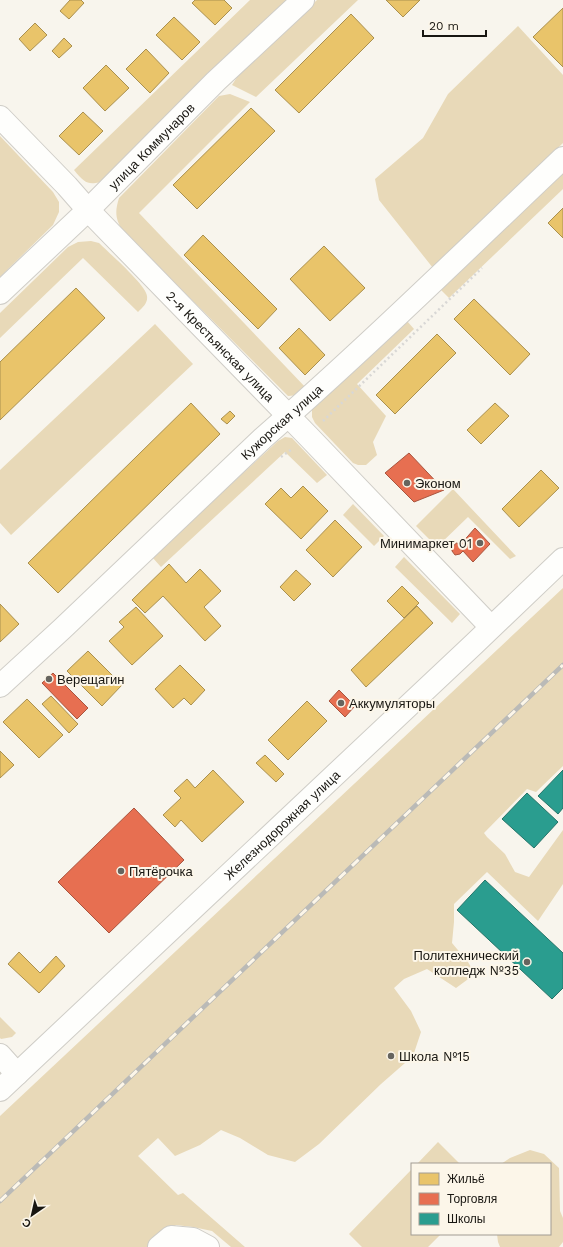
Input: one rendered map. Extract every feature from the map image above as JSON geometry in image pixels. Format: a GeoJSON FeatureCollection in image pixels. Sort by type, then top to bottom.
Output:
{"type":"FeatureCollection","features":[{"type":"Feature","properties":{"kind":"street","name":"улица Коммунаров"},"geometry":{"type":"LineString","coordinates":[[0,293],[88,210],[216,82],[303,0]]}},
{"type":"Feature","properties":{"kind":"street","name":"2-я Крестьянская улица"},"geometry":{"type":"LineString","coordinates":[[0,117],[491,627]]}},
{"type":"Feature","properties":{"kind":"street","name":"Кужорская улица"},"geometry":{"type":"LineString","coordinates":[[0,686],[263,438],[432,283],[563,158]]}},
{"type":"Feature","properties":{"kind":"street","name":"Железнодорожная улица"},"geometry":{"type":"LineString","coordinates":[[0,1090],[563,559]]}},
{"type":"Feature","properties":{"kind":"street"},"geometry":{"type":"LineString","coordinates":[[0,1055],[17,1074]]}},
{"type":"Feature","properties":{"kind":"street"},"geometry":{"type":"LineString","coordinates":[[165,1242],[193,1239],[208,1247]]}},
{"type":"Feature","properties":{"kind":"path"},"geometry":{"type":"LineString","coordinates":[[281,457],[299,445],[484,266]]}},
{"type":"Feature","properties":{"kind":"shaded area"},"geometry":{"type":"Polygon","coordinates":[[[250,0],[294,0],[109,180],[89,183],[82,179],[74,170],[250,0]]]}},
{"type":"Feature","properties":{"kind":"shaded area"},"geometry":{"type":"Polygon","coordinates":[[[317,0],[358,0],[256,97],[232,85],[239,74],[317,0]]]}},
{"type":"Feature","properties":{"kind":"shaded area"},"geometry":{"type":"Polygon","coordinates":[[[518,26],[563,75],[563,143],[433,268],[379,200],[375,179],[423,138],[448,94],[518,26]]]}},
{"type":"Feature","properties":{"kind":"shaded area"},"geometry":{"type":"Polygon","coordinates":[[[230,94],[250,102],[139,213],[308,390],[299,395],[288,396],[122,230],[117,218],[116,211],[119,198],[219,96],[230,94]]]}},
{"type":"Feature","properties":{"kind":"shaded area"},"geometry":{"type":"Polygon","coordinates":[[[0,136],[53,192],[59,202],[59,212],[53,225],[0,277],[0,136]]]}},
{"type":"Feature","properties":{"kind":"shaded area"},"geometry":{"type":"Polygon","coordinates":[[[563,169],[563,189],[449,298],[441,290],[563,169]]]}},
{"type":"Feature","properties":{"kind":"shaded area"},"geometry":{"type":"Polygon","coordinates":[[[91,241],[99,243],[141,285],[147,296],[146,303],[142,308],[138,312],[83,258],[0,338],[0,313],[68,247],[78,242],[91,241]]]}},
{"type":"Feature","properties":{"kind":"shaded area"},"geometry":{"type":"Polygon","coordinates":[[[407,321],[414,329],[357,384],[386,416],[373,442],[377,455],[366,465],[358,465],[353,463],[315,423],[312,417],[312,407],[407,321]]]}},
{"type":"Feature","properties":{"kind":"shaded area"},"geometry":{"type":"Polygon","coordinates":[[[155,324],[193,364],[11,535],[0,523],[0,470],[155,324]]]}},
{"type":"Feature","properties":{"kind":"shaded area"},"geometry":{"type":"Polygon","coordinates":[[[285,437],[292,438],[327,475],[317,483],[285,452],[161,567],[152,557],[278,441],[285,437]]]}},
{"type":"Feature","properties":{"kind":"shaded area"},"geometry":{"type":"Polygon","coordinates":[[[453,489],[516,556],[510,559],[468,517],[437,547],[416,526],[453,489]]]}},
{"type":"Feature","properties":{"kind":"shaded area"},"geometry":{"type":"Polygon","coordinates":[[[353,504],[384,536],[374,546],[343,515],[353,504]]]}},
{"type":"Feature","properties":{"kind":"shaded area"},"geometry":{"type":"Polygon","coordinates":[[[404,557],[460,614],[452,623],[395,567],[404,557]]]}},
{"type":"Feature","properties":{"kind":"shaded area"},"geometry":{"type":"Polygon","coordinates":[[[563,588],[563,766],[536,792],[527,789],[484,833],[505,854],[515,872],[529,877],[563,830],[563,884],[538,921],[487,872],[454,904],[452,943],[468,962],[475,974],[456,988],[427,969],[404,979],[394,988],[411,1011],[421,1032],[413,1056],[381,1084],[319,1144],[295,1162],[268,1155],[240,1138],[221,1130],[200,1145],[175,1156],[158,1138],[138,1156],[178,1195],[183,1193],[245,1247],[231,1247],[212,1231],[176,1225],[147,1247],[0,1247],[0,1116],[563,588]]]}},
{"type":"Feature","properties":{"kind":"shaded area"},"geometry":{"type":"Polygon","coordinates":[[[0,1017],[16,1033],[12,1037],[0,1038],[0,1017]]]}},
{"type":"Feature","properties":{"kind":"shaded area"},"geometry":{"type":"Polygon","coordinates":[[[438,1142],[459,1163],[418,1163],[438,1142]]]}},
{"type":"Feature","properties":{"kind":"shaded area"},"geometry":{"type":"Polygon","coordinates":[[[530,1150],[544,1154],[559,1168],[560,1211],[563,1218],[563,1242],[559,1247],[500,1247],[497,1235],[551,1235],[551,1163],[502,1163],[510,1158],[530,1150]]]}},
{"type":"Feature","properties":{"kind":"shaded area"},"geometry":{"type":"Polygon","coordinates":[[[411,1170],[411,1235],[440,1235],[428,1247],[362,1247],[349,1234],[411,1170]]]}},
{"type":"Feature","properties":{"kind":"building: Жильё"},"geometry":{"type":"Polygon","coordinates":[[[70,0],[81,0],[84,3],[69,19],[60,11],[70,0]]]}},
{"type":"Feature","properties":{"kind":"building: Жильё"},"geometry":{"type":"Polygon","coordinates":[[[195,0],[224,0],[232,8],[215,25],[192,3],[195,0]]]}},
{"type":"Feature","properties":{"kind":"building: Жильё"},"geometry":{"type":"Polygon","coordinates":[[[386,0],[420,0],[403,17],[386,0]]]}},
{"type":"Feature","properties":{"kind":"building: Жильё"},"geometry":{"type":"Polygon","coordinates":[[[563,8],[563,67],[533,37],[563,8]]]}},
{"type":"Feature","properties":{"kind":"building: Жильё"},"geometry":{"type":"Polygon","coordinates":[[[351,14],[374,38],[299,113],[275,90],[351,14]]]}},
{"type":"Feature","properties":{"kind":"building: Жильё"},"geometry":{"type":"Polygon","coordinates":[[[174,17],[200,42],[182,60],[156,35],[174,17]]]}},
{"type":"Feature","properties":{"kind":"building: Жильё"},"geometry":{"type":"Polygon","coordinates":[[[35,23],[47,35],[30,51],[19,39],[35,23]]]}},
{"type":"Feature","properties":{"kind":"building: Жильё"},"geometry":{"type":"Polygon","coordinates":[[[64,38],[72,46],[59,58],[52,51],[64,38]]]}},
{"type":"Feature","properties":{"kind":"building: Жильё"},"geometry":{"type":"Polygon","coordinates":[[[146,49],[169,73],[150,93],[126,69],[146,49]]]}},
{"type":"Feature","properties":{"kind":"building: Жильё"},"geometry":{"type":"Polygon","coordinates":[[[106,65],[129,88],[105,111],[83,88],[106,65]]]}},
{"type":"Feature","properties":{"kind":"building: Жильё"},"geometry":{"type":"Polygon","coordinates":[[[251,108],[275,131],[197,209],[173,185],[251,108]]]}},
{"type":"Feature","properties":{"kind":"building: Жильё"},"geometry":{"type":"Polygon","coordinates":[[[83,112],[103,131],[79,155],[59,136],[83,112]]]}},
{"type":"Feature","properties":{"kind":"building: Жильё"},"geometry":{"type":"Polygon","coordinates":[[[563,208],[563,238],[548,223],[563,208]]]}},
{"type":"Feature","properties":{"kind":"building: Жильё"},"geometry":{"type":"Polygon","coordinates":[[[203,235],[277,309],[258,329],[184,255],[203,235]]]}},
{"type":"Feature","properties":{"kind":"building: Жильё"},"geometry":{"type":"Polygon","coordinates":[[[324,246],[365,288],[330,321],[290,279],[324,246]]]}},
{"type":"Feature","properties":{"kind":"building: Жильё"},"geometry":{"type":"Polygon","coordinates":[[[76,288],[105,318],[0,420],[0,362],[76,288]]]}},
{"type":"Feature","properties":{"kind":"building: Жильё"},"geometry":{"type":"Polygon","coordinates":[[[474,299],[530,354],[510,375],[454,319],[474,299]]]}},
{"type":"Feature","properties":{"kind":"building: Жильё"},"geometry":{"type":"Polygon","coordinates":[[[299,328],[325,355],[305,375],[279,348],[299,328]]]}},
{"type":"Feature","properties":{"kind":"building: Жильё"},"geometry":{"type":"Polygon","coordinates":[[[437,334],[456,353],[395,414],[376,395],[437,334]]]}},
{"type":"Feature","properties":{"kind":"building: Жильё"},"geometry":{"type":"Polygon","coordinates":[[[191,403],[220,434],[58,593],[28,563],[191,403]]]}},
{"type":"Feature","properties":{"kind":"building: Жильё"},"geometry":{"type":"Polygon","coordinates":[[[495,403],[509,416],[481,444],[467,430],[495,403]]]}},
{"type":"Feature","properties":{"kind":"building: Жильё"},"geometry":{"type":"Polygon","coordinates":[[[230,411],[235,416],[227,424],[221,419],[230,411]]]}},
{"type":"Feature","properties":{"kind":"building: Жильё"},"geometry":{"type":"Polygon","coordinates":[[[541,470],[559,488],[519,527],[502,509],[541,470]]]}},
{"type":"Feature","properties":{"kind":"building: Жильё"},"geometry":{"type":"Polygon","coordinates":[[[303,486],[328,511],[301,539],[265,504],[281,488],[291,498],[303,486]]]}},
{"type":"Feature","properties":{"kind":"building: Жильё"},"geometry":{"type":"Polygon","coordinates":[[[335,520],[362,547],[333,577],[306,550],[335,520]]]}},
{"type":"Feature","properties":{"kind":"building: Жильё"},"geometry":{"type":"Polygon","coordinates":[[[169,564],[186,583],[200,569],[221,591],[204,607],[221,626],[205,641],[163,596],[145,613],[132,600],[169,564]]]}},
{"type":"Feature","properties":{"kind":"building: Жильё"},"geometry":{"type":"Polygon","coordinates":[[[296,570],[311,584],[294,601],[280,587],[296,570]]]}},
{"type":"Feature","properties":{"kind":"building: Жильё"},"geometry":{"type":"Polygon","coordinates":[[[402,586],[419,603],[404,618],[387,601],[402,586]]]}},
{"type":"Feature","properties":{"kind":"building: Жильё"},"geometry":{"type":"Polygon","coordinates":[[[0,604],[19,624],[0,642],[0,604]]]}},
{"type":"Feature","properties":{"kind":"building: Жильё"},"geometry":{"type":"Polygon","coordinates":[[[417,606],[433,623],[366,687],[351,670],[417,606]]]}},
{"type":"Feature","properties":{"kind":"building: Жильё"},"geometry":{"type":"Polygon","coordinates":[[[136,607],[163,636],[132,665],[109,641],[124,627],[119,622],[136,607]]]}},
{"type":"Feature","properties":{"kind":"building: Жильё"},"geometry":{"type":"Polygon","coordinates":[[[88,651],[122,685],[102,706],[67,671],[88,651]]]}},
{"type":"Feature","properties":{"kind":"building: Жильё"},"geometry":{"type":"Polygon","coordinates":[[[180,665],[205,690],[191,705],[184,698],[173,708],[155,689],[180,665]]]}},
{"type":"Feature","properties":{"kind":"building: Жильё"},"geometry":{"type":"Polygon","coordinates":[[[51,696],[78,724],[69,733],[42,704],[51,696]]]}},
{"type":"Feature","properties":{"kind":"building: Жильё"},"geometry":{"type":"Polygon","coordinates":[[[27,699],[63,735],[39,758],[3,722],[27,699]]]}},
{"type":"Feature","properties":{"kind":"building: Жильё"},"geometry":{"type":"Polygon","coordinates":[[[307,701],[327,721],[288,760],[268,740],[307,701]]]}},
{"type":"Feature","properties":{"kind":"building: Жильё"},"geometry":{"type":"Polygon","coordinates":[[[0,751],[14,765],[0,778],[0,751]]]}},
{"type":"Feature","properties":{"kind":"building: Жильё"},"geometry":{"type":"Polygon","coordinates":[[[265,755],[284,774],[276,782],[256,763],[265,755]]]}},
{"type":"Feature","properties":{"kind":"building: Жильё"},"geometry":{"type":"Polygon","coordinates":[[[213,770],[244,802],[202,842],[181,820],[175,827],[163,815],[181,798],[174,791],[187,779],[195,788],[213,770]]]}},
{"type":"Feature","properties":{"kind":"building: Жильё"},"geometry":{"type":"Polygon","coordinates":[[[19,952],[40,973],[56,956],[65,966],[39,993],[8,964],[19,952]]]}},
{"type":"Feature","properties":{"kind":"building: Торговля"},"geometry":{"type":"Polygon","coordinates":[[[409,453],[444,490],[414,502],[385,473],[409,453]]]}},
{"type":"Feature","properties":{"kind":"building: Торговля"},"geometry":{"type":"Polygon","coordinates":[[[475,528],[490,544],[473,562],[463,551],[460,554],[455,555],[452,548],[456,543],[461,544],[475,528]]]}},
{"type":"Feature","properties":{"kind":"building: Торговля"},"geometry":{"type":"Polygon","coordinates":[[[53,673],[88,708],[77,719],[42,683],[53,673]]]}},
{"type":"Feature","properties":{"kind":"building: Торговля"},"geometry":{"type":"Polygon","coordinates":[[[339,690],[355,706],[345,717],[329,701],[339,690]]]}},
{"type":"Feature","properties":{"kind":"building: Торговля","name":"Пятёрочка"},"geometry":{"type":"Polygon","coordinates":[[[134,808],[184,860],[109,933],[58,882],[134,808]]]}},
{"type":"Feature","properties":{"kind":"building: Школы"},"geometry":{"type":"Polygon","coordinates":[[[563,770],[563,808],[558,814],[538,796],[563,770]]]}},
{"type":"Feature","properties":{"kind":"building: Школы"},"geometry":{"type":"Polygon","coordinates":[[[527,793],[558,822],[534,848],[502,819],[527,793]]]}},
{"type":"Feature","properties":{"kind":"building: Школы"},"geometry":{"type":"Polygon","coordinates":[[[485,880],[563,953],[563,988],[552,999],[457,910],[485,880]]]}},
{"type":"Feature","properties":{"kind":"railway"},"geometry":{"type":"LineString","coordinates":[[0,1201],[563,665]]}},
{"type":"Feature","properties":{"kind":"place","name":"Эконом"},"geometry":{"type":"Point","coordinates":[407,483]}},
{"type":"Feature","properties":{"kind":"place","name":"Минимаркет 01"},"geometry":{"type":"Point","coordinates":[480,543]}},
{"type":"Feature","properties":{"kind":"place","name":"Верещагин"},"geometry":{"type":"Point","coordinates":[49,679]}},
{"type":"Feature","properties":{"kind":"place","name":"Аккумуляторы"},"geometry":{"type":"Point","coordinates":[341,703]}},
{"type":"Feature","properties":{"kind":"place","name":"Пятёрочка"},"geometry":{"type":"Point","coordinates":[121,871]}},
{"type":"Feature","properties":{"kind":"place","name":"Политехнический колледж №35"},"geometry":{"type":"Point","coordinates":[527,962]}},
{"type":"Feature","properties":{"kind":"place","name":"Школа №15"},"geometry":{"type":"Point","coordinates":[391,1056]}}]}
